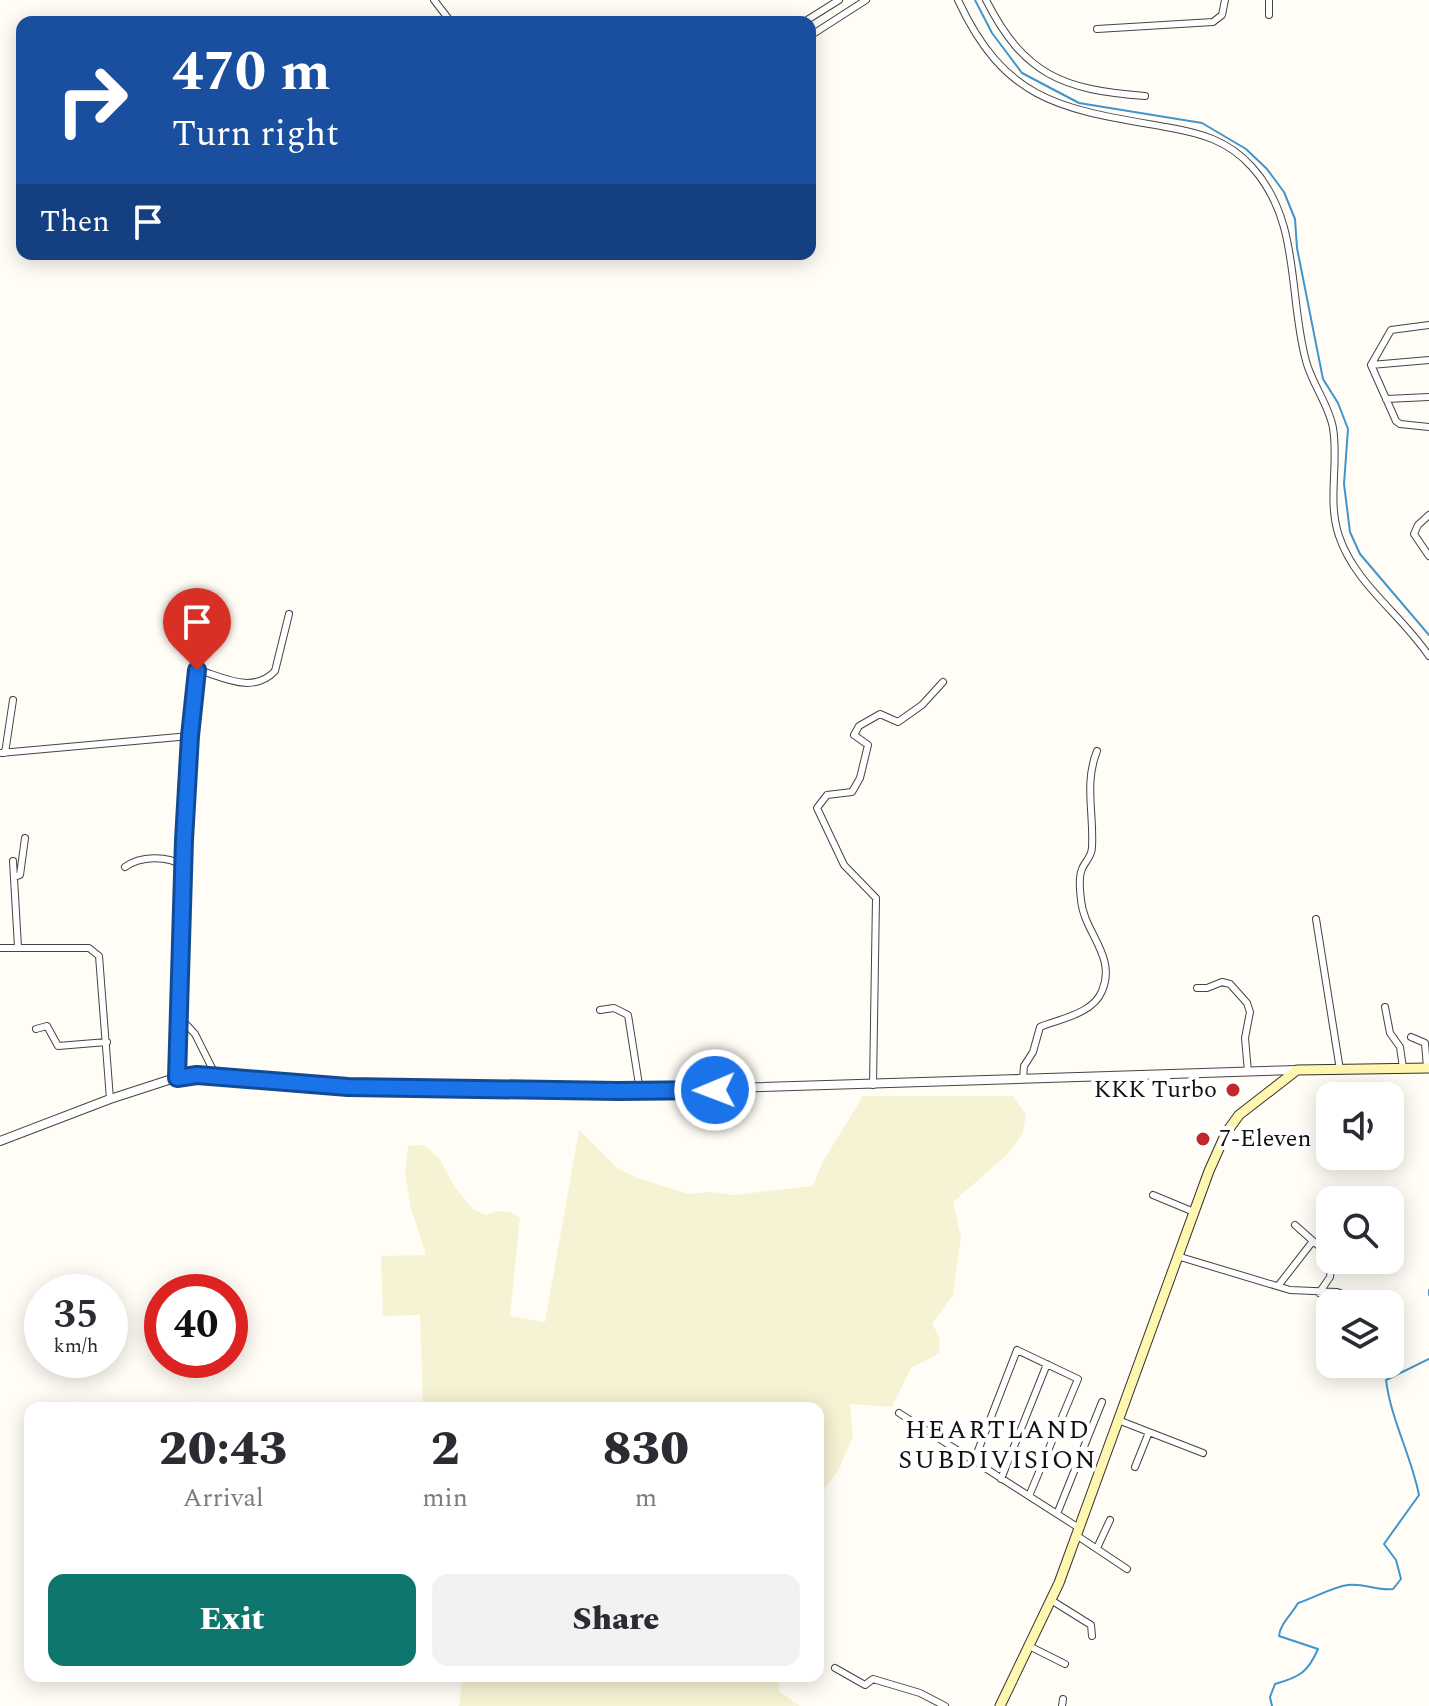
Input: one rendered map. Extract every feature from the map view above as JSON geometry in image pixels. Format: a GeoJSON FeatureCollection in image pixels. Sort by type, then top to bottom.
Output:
{"type":"FeatureCollection","features":[{"type":"Feature","properties":{"kind":"main road"},"geometry":{"type":"LineString","coordinates":[[1000,1706],[1051,1600],[1214,1159],[1239,1115],[1297,1070],[1428,1068]]}},
{"type":"Feature","properties":{"kind":"street"},"geometry":{"type":"LineString","coordinates":[[434,0],[446,16]]}},
{"type":"Feature","properties":{"kind":"street"},"geometry":{"type":"LineString","coordinates":[[814,16],[839,0]]}},
{"type":"Feature","properties":{"kind":"street"},"geometry":{"type":"LineString","coordinates":[[816,32],[866,0]]}},
{"type":"Feature","properties":{"kind":"street"},"geometry":{"type":"LineString","coordinates":[[958,0],[969,24],[996,63],[1021,86],[1073,110],[1209,136],[1232,149],[1251,166],[1273,195],[1286,230],[1306,363],[1332,424],[1333,510],[1339,537],[1354,568],[1429,656]]}},
{"type":"Feature","properties":{"kind":"street"},"geometry":{"type":"LineString","coordinates":[[986,0],[1004,33],[1028,61],[1044,72],[1079,87],[1145,96]]}},
{"type":"Feature","properties":{"kind":"street"},"geometry":{"type":"LineString","coordinates":[[1097,29],[1213,22],[1222,15],[1225,0]]}},
{"type":"Feature","properties":{"kind":"street"},"geometry":{"type":"LineString","coordinates":[[1269,0],[1269,15]]}},
{"type":"Feature","properties":{"kind":"street"},"geometry":{"type":"LineString","coordinates":[[1429,325],[1391,330],[1374,354],[1371,365],[1392,416],[1400,424],[1429,427]]}},
{"type":"Feature","properties":{"kind":"street"},"geometry":{"type":"LineString","coordinates":[[1371,365],[1429,360]]}},
{"type":"Feature","properties":{"kind":"street"},"geometry":{"type":"LineString","coordinates":[[1386,399],[1429,397]]}},
{"type":"Feature","properties":{"kind":"street"},"geometry":{"type":"LineString","coordinates":[[1429,515],[1418,525],[1414,534],[1429,556]]}},
{"type":"Feature","properties":{"kind":"street"},"geometry":{"type":"LineString","coordinates":[[177,1078],[183,866],[195,671],[248,685],[271,675],[275,671],[289,614]]}},
{"type":"Feature","properties":{"kind":"street"},"geometry":{"type":"LineString","coordinates":[[873,1085],[876,898],[844,865],[817,808],[827,795],[849,793],[856,787],[868,745],[854,735],[859,726],[880,714],[898,722],[922,705],[943,682]]}},
{"type":"Feature","properties":{"kind":"street"},"geometry":{"type":"LineString","coordinates":[[13,700],[2,753],[190,736]]}},
{"type":"Feature","properties":{"kind":"street"},"geometry":{"type":"LineString","coordinates":[[1023,1079],[1024,1066],[1033,1052],[1040,1027],[1070,1017],[1100,996],[1103,990],[1107,961],[1092,935],[1083,909],[1080,876],[1092,852],[1089,774],[1097,751]]}},
{"type":"Feature","properties":{"kind":"street"},"geometry":{"type":"LineString","coordinates":[[14,877],[20,875],[25,838]]}},
{"type":"Feature","properties":{"kind":"street"},"geometry":{"type":"LineString","coordinates":[[125,867],[140,859],[175,861],[183,866]]}},
{"type":"Feature","properties":{"kind":"street"},"geometry":{"type":"LineString","coordinates":[[13,861],[18,947]]}},
{"type":"Feature","properties":{"kind":"street"},"geometry":{"type":"LineString","coordinates":[[1316,919],[1340,1070]]}},
{"type":"Feature","properties":{"kind":"street"},"geometry":{"type":"LineString","coordinates":[[0,948],[89,948],[97,953],[110,1099]]}},
{"type":"Feature","properties":{"kind":"street"},"geometry":{"type":"LineString","coordinates":[[1197,988],[1222,982],[1230,984],[1247,1003],[1250,1012],[1245,1038],[1248,1072]]}},
{"type":"Feature","properties":{"kind":"street"},"geometry":{"type":"LineString","coordinates":[[1385,1007],[1390,1033],[1400,1047],[1403,1068]]}},
{"type":"Feature","properties":{"kind":"street"},"geometry":{"type":"LineString","coordinates":[[600,1010],[614,1008],[628,1015],[640,1091]]}},
{"type":"Feature","properties":{"kind":"street"},"geometry":{"type":"LineString","coordinates":[[184,1022],[195,1034],[216,1076]]}},
{"type":"Feature","properties":{"kind":"street"},"geometry":{"type":"LineString","coordinates":[[36,1029],[47,1026],[58,1046],[107,1042]]}},
{"type":"Feature","properties":{"kind":"street"},"geometry":{"type":"LineString","coordinates":[[1411,1037],[1425,1043],[1428,1068]]}},
{"type":"Feature","properties":{"kind":"street"},"geometry":{"type":"LineString","coordinates":[[0,1141],[110,1099],[177,1078],[216,1076],[348,1087],[640,1091],[1297,1070]]}},
{"type":"Feature","properties":{"kind":"street"},"geometry":{"type":"LineString","coordinates":[[1153,1195],[1194,1212]]}},
{"type":"Feature","properties":{"kind":"street"},"geometry":{"type":"LineString","coordinates":[[1295,1225],[1316,1244]]}},
{"type":"Feature","properties":{"kind":"street"},"geometry":{"type":"LineString","coordinates":[[1278,1286],[1313,1241]]}},
{"type":"Feature","properties":{"kind":"street"},"geometry":{"type":"LineString","coordinates":[[1177,1256],[1278,1286],[1316,1292]]}},
{"type":"Feature","properties":{"kind":"street"},"geometry":{"type":"LineString","coordinates":[[974,1461],[1017,1350],[1078,1379],[1029,1496]]}},
{"type":"Feature","properties":{"kind":"street"},"geometry":{"type":"LineString","coordinates":[[1001,1479],[1047,1364]]}},
{"type":"Feature","properties":{"kind":"street"},"geometry":{"type":"LineString","coordinates":[[1057,1514],[1102,1402]]}},
{"type":"Feature","properties":{"kind":"street"},"geometry":{"type":"LineString","coordinates":[[899,1413],[1057,1514],[1127,1569]]}},
{"type":"Feature","properties":{"kind":"street"},"geometry":{"type":"LineString","coordinates":[[1118,1420],[1203,1453]]}},
{"type":"Feature","properties":{"kind":"street"},"geometry":{"type":"LineString","coordinates":[[1135,1467],[1149,1432]]}},
{"type":"Feature","properties":{"kind":"street"},"geometry":{"type":"LineString","coordinates":[[1097,1548],[1110,1520]]}},
{"type":"Feature","properties":{"kind":"street"},"geometry":{"type":"LineString","coordinates":[[1051,1600],[1091,1625],[1092,1636]]}},
{"type":"Feature","properties":{"kind":"street"},"geometry":{"type":"LineString","coordinates":[[1029,1646],[1065,1664]]}},
{"type":"Feature","properties":{"kind":"street"},"geometry":{"type":"LineString","coordinates":[[835,1668],[865,1685],[873,1679],[920,1693],[945,1706]]}},
{"type":"Feature","properties":{"kind":"shaded area"},"geometry":{"type":"Polygon","coordinates":[[[863,1096],[1013,1096],[1026,1115],[1023,1133],[1008,1154],[953,1202],[961,1237],[953,1295],[932,1324],[939,1336],[940,1353],[911,1368],[892,1407],[850,1404],[853,1436],[840,1467],[824,1490],[824,1402],[423,1402],[420,1315],[383,1316],[381,1256],[426,1255],[410,1205],[405,1171],[408,1146],[424,1145],[439,1158],[456,1189],[474,1210],[486,1215],[496,1211],[510,1212],[520,1218],[510,1316],[545,1322],[579,1130],[617,1168],[637,1178],[689,1194],[710,1192],[734,1195],[813,1186],[822,1163],[863,1096]]]}},
{"type":"Feature","properties":{"kind":"shaded area"},"geometry":{"type":"Polygon","coordinates":[[[462,1682],[778,1682],[779,1691],[800,1706],[459,1706],[462,1682]]]}},
{"type":"Feature","properties":{"kind":"waterway"},"geometry":{"type":"LineString","coordinates":[[975,0],[992,33],[1022,73],[1079,103],[1202,123],[1246,149],[1267,169],[1284,192],[1295,219],[1297,248],[1323,379],[1338,403],[1348,429],[1344,484],[1350,532],[1360,554],[1429,635]]}},
{"type":"Feature","properties":{"kind":"waterway"},"geometry":{"type":"LineString","coordinates":[[1429,1290],[1429,1295]]}},
{"type":"Feature","properties":{"kind":"waterway"},"geometry":{"type":"LineString","coordinates":[[1272,1706],[1270,1697],[1275,1684],[1302,1672],[1318,1649],[1279,1636],[1298,1603],[1348,1585],[1393,1589],[1401,1579],[1396,1560],[1384,1544],[1419,1495],[1386,1380],[1429,1359]]}},
{"type":"Feature","properties":{"kind":"place","name":"KKK Turbo"},"geometry":{"type":"Point","coordinates":[1233,1090]}},
{"type":"Feature","properties":{"kind":"place","name":"7-Eleven"},"geometry":{"type":"Point","coordinates":[1203,1139]}},
{"type":"Feature","properties":{"kind":"district","name":"HEARTLAND SUBDIVISION"},"geometry":{"type":"Point","coordinates":[998,1445]}},
{"type":"Feature","properties":{"kind":"route"},"geometry":{"type":"LineString","coordinates":[[197,670],[184,840],[177,1078],[197,1075],[348,1087],[715,1090]]}}]}
